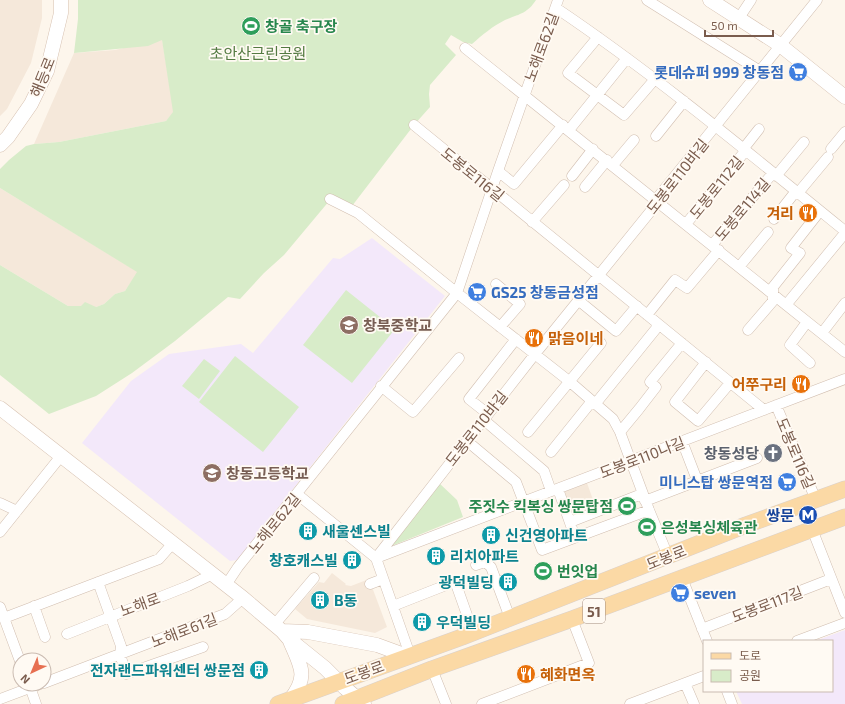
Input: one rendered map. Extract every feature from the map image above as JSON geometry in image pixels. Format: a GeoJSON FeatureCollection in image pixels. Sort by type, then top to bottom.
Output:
{"type":"FeatureCollection","features":[{"type":"Feature","properties":{"kind":"main road","name":"해등로"},"geometry":{"type":"LineString","coordinates":[[0,145],[8,137],[31,104],[47,71],[60,13],[61,0]]}},
{"type":"Feature","properties":{"kind":"main road"},"geometry":{"type":"LineString","coordinates":[[710,0],[780,46],[845,97]]}},
{"type":"Feature","properties":{"kind":"main road"},"geometry":{"type":"LineString","coordinates":[[0,408],[243,598],[361,701]]}},
{"type":"Feature","properties":{"kind":"main road","name":"도봉로"},"geometry":{"type":"LineString","coordinates":[[284,702],[510,618],[746,525],[845,489]]}},
{"type":"Feature","properties":{"kind":"main road","name":"도봉로"},"geometry":{"type":"LineString","coordinates":[[343,704],[361,701],[432,669],[572,619],[845,517]]}},
{"type":"Feature","properties":{"kind":"main road"},"geometry":{"type":"LineString","coordinates":[[282,631],[308,632],[377,646],[409,656]]}},
{"type":"Feature","properties":{"kind":"main road"},"geometry":{"type":"LineString","coordinates":[[282,631],[299,663],[301,679],[301,683],[297,690],[284,702]]}},
{"type":"Feature","properties":{"kind":"street"},"geometry":{"type":"LineString","coordinates":[[647,0],[760,71]]}},
{"type":"Feature","properties":{"kind":"street"},"geometry":{"type":"LineString","coordinates":[[739,18],[751,0]]}},
{"type":"Feature","properties":{"kind":"street","name":"도봉로110바길"},"geometry":{"type":"LineString","coordinates":[[376,558],[535,354],[654,207],[657,200],[817,0]]}},
{"type":"Feature","properties":{"kind":"street","name":"도봉로112길"},"geometry":{"type":"LineString","coordinates":[[557,4],[598,37],[656,79],[716,126],[845,232]]}},
{"type":"Feature","properties":{"kind":"street","name":"노해로62길"},"geometry":{"type":"LineString","coordinates":[[226,585],[238,567],[457,293],[524,95],[557,4]]}},
{"type":"Feature","properties":{"kind":"street"},"geometry":{"type":"LineString","coordinates":[[598,37],[568,73],[624,115],[656,79]]}},
{"type":"Feature","properties":{"kind":"street","name":"노해로62길"},"geometry":{"type":"LineString","coordinates":[[465,48],[524,95]]}},
{"type":"Feature","properties":{"kind":"street"},"geometry":{"type":"LineString","coordinates":[[498,171],[514,184],[598,94],[627,58]]}},
{"type":"Feature","properties":{"kind":"street","name":"도봉로114길"},"geometry":{"type":"LineString","coordinates":[[524,95],[566,127],[845,352]]}},
{"type":"Feature","properties":{"kind":"street"},"geometry":{"type":"LineString","coordinates":[[656,136],[684,101]]}},
{"type":"Feature","properties":{"kind":"street","name":"도봉로116길"},"geometry":{"type":"LineString","coordinates":[[414,125],[764,410]]}},
{"type":"Feature","properties":{"kind":"street","name":"도봉로112길"},"geometry":{"type":"LineString","coordinates":[[686,224],[759,129]]}},
{"type":"Feature","properties":{"kind":"street"},"geometry":{"type":"LineString","coordinates":[[774,219],[845,132]]}},
{"type":"Feature","properties":{"kind":"street"},"geometry":{"type":"LineString","coordinates":[[585,187],[634,140]]}},
{"type":"Feature","properties":{"kind":"street"},"geometry":{"type":"LineString","coordinates":[[774,174],[804,142]]}},
{"type":"Feature","properties":{"kind":"street"},"geometry":{"type":"LineString","coordinates":[[572,176],[592,149]]}},
{"type":"Feature","properties":{"kind":"street","name":"도봉로114길"},"geometry":{"type":"LineString","coordinates":[[647,315],[675,280],[687,288],[715,247],[774,174]]}},
{"type":"Feature","properties":{"kind":"street"},"geometry":{"type":"LineString","coordinates":[[532,222],[564,185]]}},
{"type":"Feature","properties":{"kind":"street"},"geometry":{"type":"LineString","coordinates":[[330,200],[358,213],[569,381],[613,419],[620,432],[645,502],[668,556]]}},
{"type":"Feature","properties":{"kind":"street"},"geometry":{"type":"LineString","coordinates":[[748,330],[773,301],[772,287],[800,253],[791,248],[820,211]]}},
{"type":"Feature","properties":{"kind":"street"},"geometry":{"type":"LineString","coordinates":[[739,267],[768,232]]}},
{"type":"Feature","properties":{"kind":"street"},"geometry":{"type":"LineString","coordinates":[[786,305],[845,232]]}},
{"type":"Feature","properties":{"kind":"street"},"geometry":{"type":"LineString","coordinates":[[496,284],[520,304],[500,327]]}},
{"type":"Feature","properties":{"kind":"street"},"geometry":{"type":"LineString","coordinates":[[578,300],[616,331],[636,306]]}},
{"type":"Feature","properties":{"kind":"street"},"geometry":{"type":"LineString","coordinates":[[822,333],[845,303]]}},
{"type":"Feature","properties":{"kind":"street"},"geometry":{"type":"LineString","coordinates":[[807,322],[790,345],[810,363]]}},
{"type":"Feature","properties":{"kind":"street"},"geometry":{"type":"LineString","coordinates":[[551,452],[659,325]]}},
{"type":"Feature","properties":{"kind":"street"},"geometry":{"type":"LineString","coordinates":[[516,339],[469,399],[486,417],[544,471],[576,537]]}},
{"type":"Feature","properties":{"kind":"street"},"geometry":{"type":"LineString","coordinates":[[620,432],[656,387],[650,382],[682,342]]}},
{"type":"Feature","properties":{"kind":"street"},"geometry":{"type":"LineString","coordinates":[[528,432],[600,343]]}},
{"type":"Feature","properties":{"kind":"street"},"geometry":{"type":"LineString","coordinates":[[382,386],[413,412],[459,358]]}},
{"type":"Feature","properties":{"kind":"street","name":"도봉로110나길"},"geometry":{"type":"LineString","coordinates":[[706,362],[675,402],[698,421],[730,383]]}},
{"type":"Feature","properties":{"kind":"street","name":"도봉로110나길"},"geometry":{"type":"LineString","coordinates":[[376,558],[845,379]]}},
{"type":"Feature","properties":{"kind":"street","name":"도봉로116길"},"geometry":{"type":"LineString","coordinates":[[776,405],[816,500]]}},
{"type":"Feature","properties":{"kind":"street"},"geometry":{"type":"LineString","coordinates":[[467,441],[516,482],[542,550],[576,537],[645,502],[757,458]]}},
{"type":"Feature","properties":{"kind":"street"},"geometry":{"type":"LineString","coordinates":[[682,441],[698,480]]}},
{"type":"Feature","properties":{"kind":"street"},"geometry":{"type":"LineString","coordinates":[[0,532],[61,456]]}},
{"type":"Feature","properties":{"kind":"street"},"geometry":{"type":"LineString","coordinates":[[297,494],[376,558],[409,656]]}},
{"type":"Feature","properties":{"kind":"street"},"geometry":{"type":"LineString","coordinates":[[570,522],[645,502]]}},
{"type":"Feature","properties":{"kind":"street"},"geometry":{"type":"LineString","coordinates":[[0,504],[17,511]]}},
{"type":"Feature","properties":{"kind":"street"},"geometry":{"type":"LineString","coordinates":[[812,529],[845,613]]}},
{"type":"Feature","properties":{"kind":"street"},"geometry":{"type":"LineString","coordinates":[[4,618],[159,559],[173,543]]}},
{"type":"Feature","properties":{"kind":"street"},"geometry":{"type":"LineString","coordinates":[[476,565],[485,562],[491,566],[510,618]]}},
{"type":"Feature","properties":{"kind":"street","name":"노해로"},"geometry":{"type":"LineString","coordinates":[[67,634],[213,574]]}},
{"type":"Feature","properties":{"kind":"street"},"geometry":{"type":"LineString","coordinates":[[282,631],[314,578]]}},
{"type":"Feature","properties":{"kind":"street"},"geometry":{"type":"LineString","coordinates":[[682,578],[707,640]]}},
{"type":"Feature","properties":{"kind":"street"},"geometry":{"type":"LineString","coordinates":[[370,584],[383,579]]}},
{"type":"Feature","properties":{"kind":"street","name":"도봉로117길"},"geometry":{"type":"LineString","coordinates":[[702,629],[832,579]]}},
{"type":"Feature","properties":{"kind":"street","name":"노해로61길"},"geometry":{"type":"LineString","coordinates":[[98,582],[121,646],[120,654],[126,674],[203,647]]}},
{"type":"Feature","properties":{"kind":"street"},"geometry":{"type":"LineString","coordinates":[[393,606],[453,582],[456,584],[473,632]]}},
{"type":"Feature","properties":{"kind":"street","name":"노해로61길"},"geometry":{"type":"LineString","coordinates":[[52,679],[225,614],[243,598]]}},
{"type":"Feature","properties":{"kind":"street"},"geometry":{"type":"LineString","coordinates":[[34,606],[45,637]]}},
{"type":"Feature","properties":{"kind":"street"},"geometry":{"type":"LineString","coordinates":[[0,607],[17,652]]}},
{"type":"Feature","properties":{"kind":"street"},"geometry":{"type":"LineString","coordinates":[[482,704],[589,663],[572,619]]}},
{"type":"Feature","properties":{"kind":"street"},"geometry":{"type":"LineString","coordinates":[[800,640],[845,623]]}},
{"type":"Feature","properties":{"kind":"street"},"geometry":{"type":"LineString","coordinates":[[432,669],[446,704]]}},
{"type":"Feature","properties":{"kind":"street"},"geometry":{"type":"LineString","coordinates":[[630,704],[703,676]]}},
{"type":"Feature","properties":{"kind":"street"},"geometry":{"type":"LineString","coordinates":[[685,683],[694,704]]}},
{"type":"Feature","properties":{"kind":"street"},"geometry":{"type":"LineString","coordinates":[[0,699],[16,692]]}},
{"type":"Feature","properties":{"kind":"street"},"geometry":{"type":"LineString","coordinates":[[34,692],[36,704]]}},
{"type":"Feature","properties":{"kind":"street"},"geometry":{"type":"LineString","coordinates":[[727,692],[732,704]]}},
{"type":"Feature","properties":{"kind":"shaded area"},"geometry":{"type":"Polygon","coordinates":[[[0,0],[42,0],[42,18],[31,63],[7,109],[0,116],[0,0]]]}},
{"type":"Feature","properties":{"kind":"shaded area"},"geometry":{"type":"Polygon","coordinates":[[[162,39],[174,112],[166,121],[59,142],[34,144],[74,53],[115,50],[162,39]]]}},
{"type":"Feature","properties":{"kind":"shaded area"},"geometry":{"type":"Polygon","coordinates":[[[0,188],[138,272],[125,291],[115,294],[104,304],[96,307],[68,306],[0,265],[0,188]]]}},
{"type":"Feature","properties":{"kind":"shaded area","name":"창동고등학교"},"geometry":{"type":"Polygon","coordinates":[[[372,238],[445,296],[237,560],[230,561],[82,443],[131,381],[169,354],[241,344],[253,353],[333,258],[340,259],[372,238]]]}},
{"type":"Feature","properties":{"kind":"shaded area"},"geometry":{"type":"Polygon","coordinates":[[[587,483],[596,508],[572,517],[563,492],[587,483]]]}},
{"type":"Feature","properties":{"kind":"shaded area"},"geometry":{"type":"Polygon","coordinates":[[[332,573],[346,584],[345,585],[351,586],[369,579],[387,627],[375,633],[307,619],[295,609],[319,582],[324,583],[332,573]]]}},
{"type":"Feature","properties":{"kind":"shaded area"},"geometry":{"type":"Polygon","coordinates":[[[845,630],[845,704],[742,704],[736,692],[833,692],[833,640],[818,640],[845,630]]]}},
{"type":"Feature","properties":{"kind":"green space","name":"초안산근린공원"},"geometry":{"type":"Polygon","coordinates":[[[78,0],[536,0],[526,11],[496,25],[472,44],[463,42],[451,35],[445,44],[456,55],[430,85],[430,107],[414,125],[352,206],[330,200],[284,255],[264,273],[240,299],[228,297],[175,341],[132,373],[96,396],[49,414],[0,375],[0,265],[68,306],[81,306],[85,302],[96,307],[104,304],[115,294],[125,291],[137,272],[0,188],[0,169],[26,146],[59,142],[166,121],[173,112],[162,40],[148,46],[74,53],[78,19],[78,0]]]}},
{"type":"Feature","properties":{"kind":"green space"},"geometry":{"type":"Polygon","coordinates":[[[346,290],[395,329],[352,383],[303,345],[346,290]]]}},
{"type":"Feature","properties":{"kind":"green space"},"geometry":{"type":"Polygon","coordinates":[[[235,356],[299,407],[263,452],[199,402],[235,356]]]}},
{"type":"Feature","properties":{"kind":"green space"},"geometry":{"type":"Polygon","coordinates":[[[204,359],[220,371],[199,399],[182,386],[204,359]]]}},
{"type":"Feature","properties":{"kind":"green space"},"geometry":{"type":"Polygon","coordinates":[[[438,482],[457,500],[463,517],[389,547],[438,482]]]}},
{"type":"Feature","properties":{"kind":"place","name":"창골 축구장"},"geometry":{"type":"Point","coordinates":[251,26]}},
{"type":"Feature","properties":{"kind":"place","name":"롯데슈퍼 999 창동점"},"geometry":{"type":"Point","coordinates":[798,72]}},
{"type":"Feature","properties":{"kind":"place","name":"겨리"},"geometry":{"type":"Point","coordinates":[808,213]}},
{"type":"Feature","properties":{"kind":"place","name":"GS25 창동금성점"},"geometry":{"type":"Point","coordinates":[477,292]}},
{"type":"Feature","properties":{"kind":"place","name":"창북중학교"},"geometry":{"type":"Point","coordinates":[349,325]}},
{"type":"Feature","properties":{"kind":"place","name":"맑음이네"},"geometry":{"type":"Point","coordinates":[534,338]}},
{"type":"Feature","properties":{"kind":"place","name":"어쭈구리"},"geometry":{"type":"Point","coordinates":[801,384]}},
{"type":"Feature","properties":{"kind":"place","name":"창동성당"},"geometry":{"type":"Point","coordinates":[773,453]}},
{"type":"Feature","properties":{"kind":"place","name":"창동고등학교"},"geometry":{"type":"Point","coordinates":[212,473]}},
{"type":"Feature","properties":{"kind":"place","name":"미니스탑 쌍문역점"},"geometry":{"type":"Point","coordinates":[787,482]}},
{"type":"Feature","properties":{"kind":"place","name":"주짓수 킥복싱 쌍문탑점"},"geometry":{"type":"Point","coordinates":[627,506]}},
{"type":"Feature","properties":{"kind":"place","name":"쌍문"},"geometry":{"type":"Point","coordinates":[808,515]}},
{"type":"Feature","properties":{"kind":"place","name":"은성복싱체육관"},"geometry":{"type":"Point","coordinates":[647,527]}},
{"type":"Feature","properties":{"kind":"place","name":"새울센스빌"},"geometry":{"type":"Point","coordinates":[308,531]}},
{"type":"Feature","properties":{"kind":"place","name":"신건영아파트"},"geometry":{"type":"Point","coordinates":[491,535]}},
{"type":"Feature","properties":{"kind":"place","name":"리치아파트"},"geometry":{"type":"Point","coordinates":[436,556]}},
{"type":"Feature","properties":{"kind":"place","name":"창호캐스빌"},"geometry":{"type":"Point","coordinates":[352,560]}},
{"type":"Feature","properties":{"kind":"place","name":"번잇업"},"geometry":{"type":"Point","coordinates":[543,571]}},
{"type":"Feature","properties":{"kind":"place","name":"광덕빌딩"},"geometry":{"type":"Point","coordinates":[508,582]}},
{"type":"Feature","properties":{"kind":"place","name":"seven"},"geometry":{"type":"Point","coordinates":[680,593]}},
{"type":"Feature","properties":{"kind":"place","name":"B동"},"geometry":{"type":"Point","coordinates":[320,600]}},
{"type":"Feature","properties":{"kind":"place","name":"우덕빌딩"},"geometry":{"type":"Point","coordinates":[422,622]}},
{"type":"Feature","properties":{"kind":"place","name":"전자랜드파워센터 쌍문점"},"geometry":{"type":"Point","coordinates":[259,670]}},
{"type":"Feature","properties":{"kind":"place","name":"혜화면옥"},"geometry":{"type":"Point","coordinates":[526,674]}}]}
